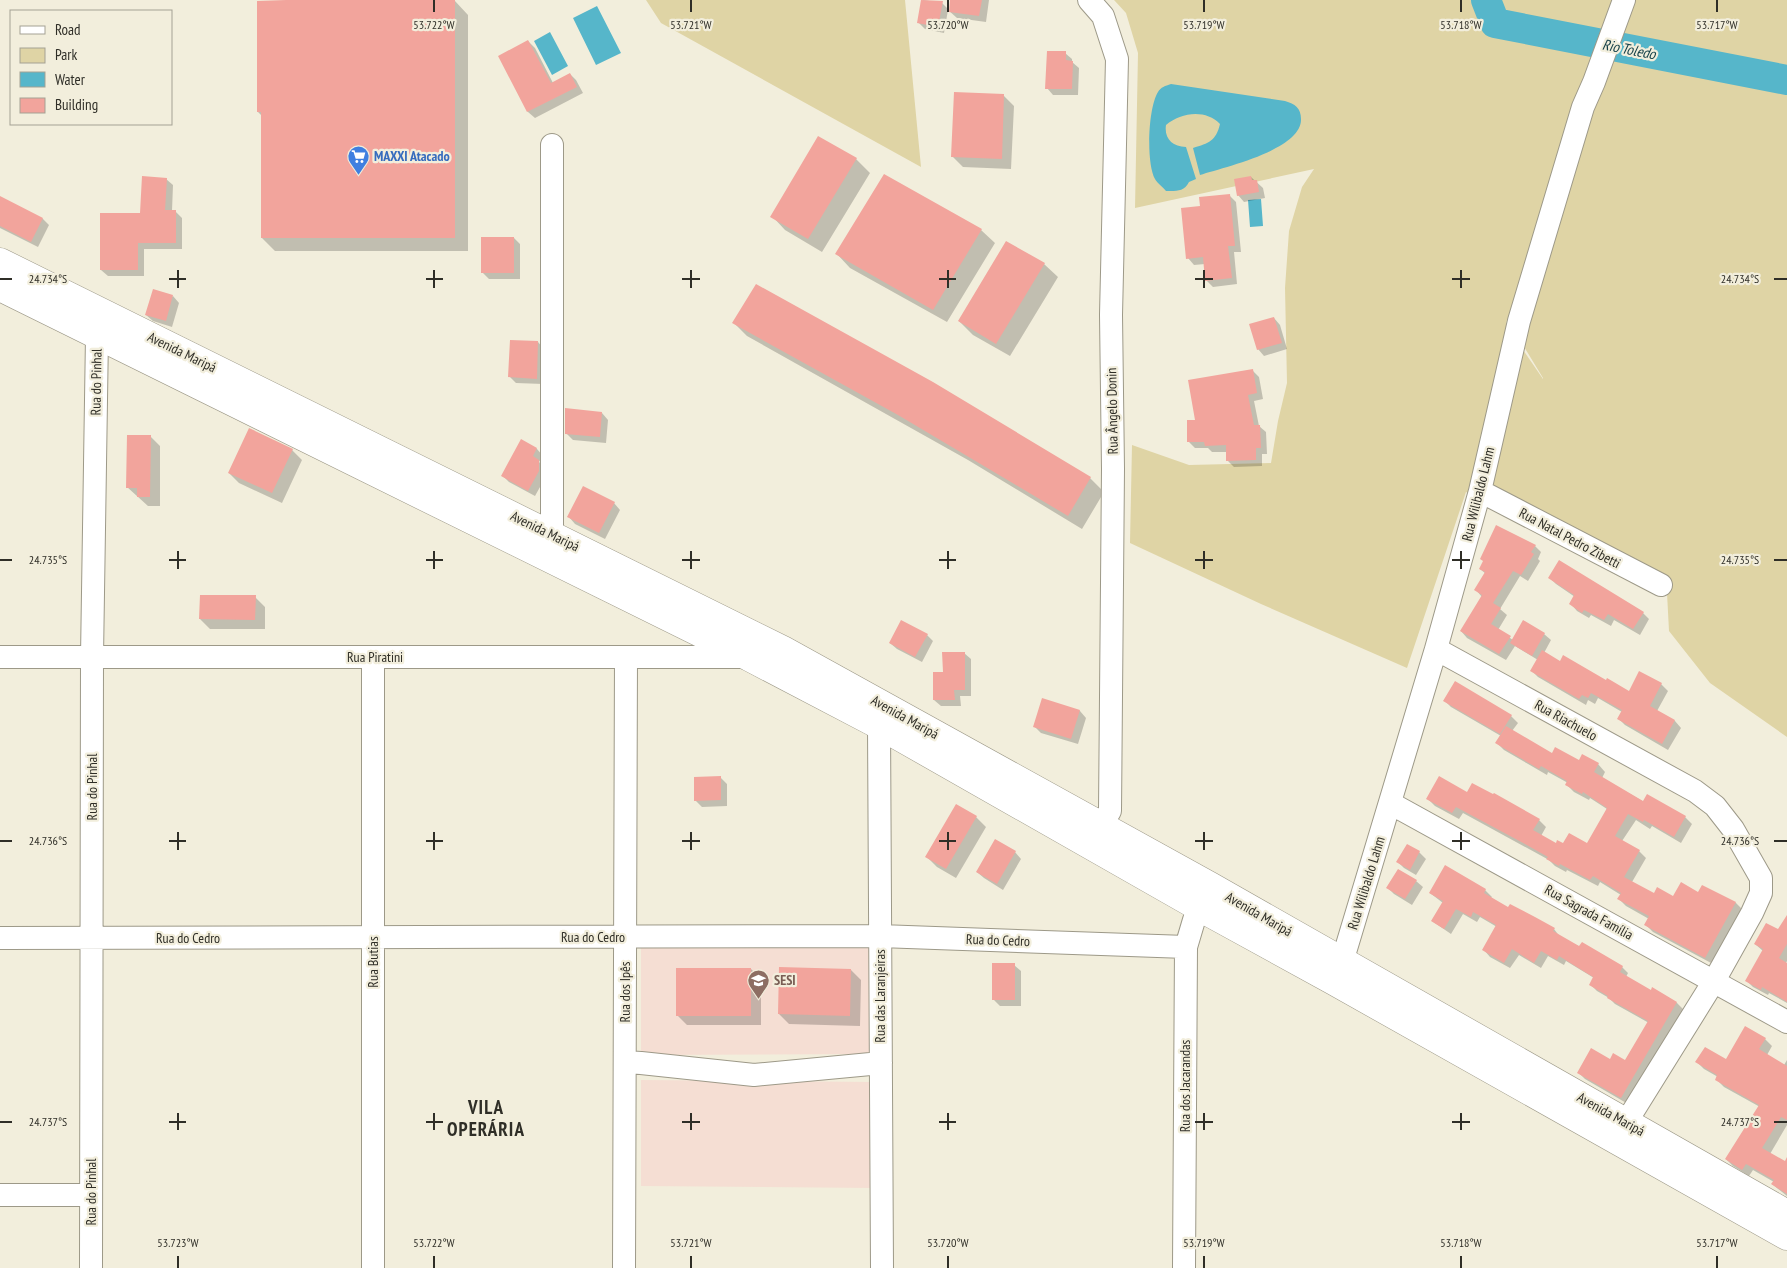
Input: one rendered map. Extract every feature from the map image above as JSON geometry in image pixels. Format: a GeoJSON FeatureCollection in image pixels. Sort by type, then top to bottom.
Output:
{"type":"FeatureCollection","features":[{"type":"Feature","properties":{"kind":"main road","name":"Avenida Maripá"},"geometry":{"type":"LineString","coordinates":[[0,262],[103,326],[755,647],[884,717],[1621,1131],[1787,1214]]}},
{"type":"Feature","properties":{"kind":"main road","name":"Avenida Maripá"},"geometry":{"type":"LineString","coordinates":[[0,287],[103,326],[552,535],[712,626]]}},
{"type":"Feature","properties":{"kind":"main road","name":"Avenida Maripá"},"geometry":{"type":"LineString","coordinates":[[1621,1131],[1787,1236]]}},
{"type":"Feature","properties":{"kind":"street","name":"Rua Ângelo Donin"},"geometry":{"type":"LineString","coordinates":[[1089,0],[1103,16],[1117,59],[1111,315],[1113,478],[1110,811],[1095,835]]}},
{"type":"Feature","properties":{"kind":"street","name":"Rua Wilibaldo Lahm"},"geometry":{"type":"LineString","coordinates":[[1337,971],[1436,649],[1480,491],[1519,321],[1584,107],[1623,5]]}},
{"type":"Feature","properties":{"kind":"street"},"geometry":{"type":"LineString","coordinates":[[552,145],[552,535]]}},
{"type":"Feature","properties":{"kind":"street","name":"Rua do Pinhal"},"geometry":{"type":"LineString","coordinates":[[92,1268],[92,657],[103,326]]}},
{"type":"Feature","properties":{"kind":"street","name":"Rua Natal Pedro Zibetti"},"geometry":{"type":"LineString","coordinates":[[1480,491],[1661,585]]}},
{"type":"Feature","properties":{"kind":"street","name":"Rua Piratini"},"geometry":{"type":"LineString","coordinates":[[0,657],[626,657],[755,647]]}},
{"type":"Feature","properties":{"kind":"street","name":"Rua Riachuelo"},"geometry":{"type":"LineString","coordinates":[[1436,649],[1695,791],[1715,806],[1732,829],[1761,878],[1760,893],[1752,913],[1714,981]]}},
{"type":"Feature","properties":{"kind":"street","name":"Rua Butias"},"geometry":{"type":"LineString","coordinates":[[373,657],[373,1268]]}},
{"type":"Feature","properties":{"kind":"street","name":"Rua dos Ipês"},"geometry":{"type":"LineString","coordinates":[[624,1268],[626,657]]}},
{"type":"Feature","properties":{"kind":"street","name":"Rua das Laranjeiras"},"geometry":{"type":"LineString","coordinates":[[882,1268],[880,936],[884,717]]}},
{"type":"Feature","properties":{"kind":"street","name":"Rua Sagrada Família"},"geometry":{"type":"LineString","coordinates":[[1390,803],[1787,1022]]}},
{"type":"Feature","properties":{"kind":"street","name":"Rua dos Jacarandas"},"geometry":{"type":"LineString","coordinates":[[1184,1268],[1186,947],[1204,896]]}},
{"type":"Feature","properties":{"kind":"street","name":"Rua do Cedro"},"geometry":{"type":"LineString","coordinates":[[0,938],[880,936],[1186,947]]}},
{"type":"Feature","properties":{"kind":"street"},"geometry":{"type":"LineString","coordinates":[[1621,1131],[1714,981]]}},
{"type":"Feature","properties":{"kind":"street"},"geometry":{"type":"LineString","coordinates":[[625,1062],[754,1074],[880,1063]]}},
{"type":"Feature","properties":{"kind":"street"},"geometry":{"type":"LineString","coordinates":[[0,1195],[91,1195]]}},
{"type":"Feature","properties":{"kind":"shaded area","name":"SESI"},"geometry":{"type":"Polygon","coordinates":[[[641,944],[874,944],[874,1054],[641,1055],[641,944]]]}},
{"type":"Feature","properties":{"kind":"shaded area"},"geometry":{"type":"Polygon","coordinates":[[[641,1080],[874,1082],[874,1188],[641,1186],[641,1080]]]}},
{"type":"Feature","properties":{"kind":"green space"},"geometry":{"type":"Polygon","coordinates":[[[646,0],[905,0],[921,167],[661,23],[646,0]]]}},
{"type":"Feature","properties":{"kind":"green space"},"geometry":{"type":"Polygon","coordinates":[[[1114,0],[1787,0],[1787,737],[1710,683],[1669,631],[1667,593],[1466,492],[1407,668],[1261,604],[1130,543],[1132,445],[1189,465],[1271,463],[1287,383],[1285,288],[1289,231],[1302,187],[1314,169],[1135,208],[1138,53],[1126,13],[1114,0]],[[1507,319],[1506,325],[1543,378],[1507,319]]]}},
{"type":"Feature","properties":{"kind":"water"},"geometry":{"type":"Polygon","coordinates":[[[597,6],[621,53],[596,65],[573,18],[597,6]]]}},
{"type":"Feature","properties":{"kind":"water"},"geometry":{"type":"Polygon","coordinates":[[[550,32],[568,66],[552,75],[534,41],[550,32]]]}},
{"type":"Feature","properties":{"kind":"water"},"geometry":{"type":"Polygon","coordinates":[[[1171,84],[1289,102],[1297,107],[1300,112],[1301,119],[1298,130],[1289,140],[1260,156],[1200,175],[1193,148],[1203,145],[1214,138],[1220,124],[1214,119],[1201,114],[1179,117],[1166,125],[1166,134],[1173,143],[1186,147],[1196,179],[1189,182],[1182,189],[1166,191],[1156,180],[1152,171],[1149,136],[1152,110],[1158,92],[1160,89],[1171,84]]]}},
{"type":"Feature","properties":{"kind":"water"},"geometry":{"type":"Polygon","coordinates":[[[1261,199],[1263,226],[1250,227],[1248,200],[1261,199]]]}},
{"type":"Feature","properties":{"kind":"building","name":"MAXXI Atacado"},"geometry":{"type":"Polygon","coordinates":[[[455,0],[455,238],[261,238],[261,112],[257,112],[257,1],[455,0]]]}},
{"type":"Feature","properties":{"kind":"building"},"geometry":{"type":"Polygon","coordinates":[[[921,0],[943,1],[938,27],[917,23],[921,0]]]}},
{"type":"Feature","properties":{"kind":"building"},"geometry":{"type":"Polygon","coordinates":[[[950,0],[982,0],[979,16],[949,12],[950,0]]]}},
{"type":"Feature","properties":{"kind":"building"},"geometry":{"type":"Polygon","coordinates":[[[528,40],[551,83],[570,73],[577,87],[527,112],[498,56],[528,40]]]}},
{"type":"Feature","properties":{"kind":"building"},"geometry":{"type":"Polygon","coordinates":[[[1047,51],[1066,51],[1066,60],[1073,61],[1072,89],[1045,89],[1047,51]]]}},
{"type":"Feature","properties":{"kind":"building"},"geometry":{"type":"Polygon","coordinates":[[[954,92],[1004,94],[1002,159],[951,157],[954,92]]]}},
{"type":"Feature","properties":{"kind":"building"},"geometry":{"type":"Polygon","coordinates":[[[818,136],[857,158],[808,239],[770,217],[818,136]]]}},
{"type":"Feature","properties":{"kind":"building"},"geometry":{"type":"Polygon","coordinates":[[[884,174],[982,229],[933,310],[835,254],[884,174]]]}},
{"type":"Feature","properties":{"kind":"building"},"geometry":{"type":"Polygon","coordinates":[[[142,176],[167,178],[165,210],[176,210],[176,243],[138,243],[138,270],[100,270],[100,213],[140,213],[142,176]]]}},
{"type":"Feature","properties":{"kind":"building"},"geometry":{"type":"Polygon","coordinates":[[[1251,176],[1252,180],[1257,180],[1259,192],[1237,196],[1234,179],[1251,176]]]}},
{"type":"Feature","properties":{"kind":"building"},"geometry":{"type":"Polygon","coordinates":[[[1230,194],[1235,246],[1228,246],[1232,278],[1205,281],[1203,257],[1186,259],[1181,208],[1200,206],[1199,197],[1230,194]]]}},
{"type":"Feature","properties":{"kind":"building"},"geometry":{"type":"Polygon","coordinates":[[[0,196],[43,218],[31,242],[0,226],[0,196]]]}},
{"type":"Feature","properties":{"kind":"building"},"geometry":{"type":"Polygon","coordinates":[[[481,237],[514,237],[514,273],[481,273],[481,237]]]}},
{"type":"Feature","properties":{"kind":"building"},"geometry":{"type":"Polygon","coordinates":[[[1006,241],[1045,263],[996,344],[958,321],[1006,241]]]}},
{"type":"Feature","properties":{"kind":"building"},"geometry":{"type":"Polygon","coordinates":[[[756,284],[933,382],[1091,477],[1068,516],[898,415],[732,323],[756,284]]]}},
{"type":"Feature","properties":{"kind":"building"},"geometry":{"type":"Polygon","coordinates":[[[153,289],[173,295],[166,321],[145,315],[153,289]]]}},
{"type":"Feature","properties":{"kind":"building"},"geometry":{"type":"Polygon","coordinates":[[[1274,317],[1282,343],[1257,350],[1249,324],[1274,317]]]}},
{"type":"Feature","properties":{"kind":"building"},"geometry":{"type":"Polygon","coordinates":[[[510,340],[538,341],[537,379],[508,377],[510,340]]]}},
{"type":"Feature","properties":{"kind":"building"},"geometry":{"type":"Polygon","coordinates":[[[1253,369],[1257,393],[1248,395],[1254,425],[1260,425],[1261,448],[1256,448],[1256,460],[1226,461],[1226,445],[1205,446],[1204,442],[1187,442],[1187,420],[1195,420],[1188,380],[1253,369]]]}},
{"type":"Feature","properties":{"kind":"building"},"geometry":{"type":"Polygon","coordinates":[[[565,408],[602,412],[600,437],[565,434],[565,408]]]}},
{"type":"Feature","properties":{"kind":"building"},"geometry":{"type":"Polygon","coordinates":[[[249,428],[293,449],[272,493],[228,473],[249,428]]]}},
{"type":"Feature","properties":{"kind":"building"},"geometry":{"type":"Polygon","coordinates":[[[127,435],[151,435],[150,497],[137,497],[137,488],[126,488],[127,435]]]}},
{"type":"Feature","properties":{"kind":"building"},"geometry":{"type":"Polygon","coordinates":[[[521,439],[537,448],[533,456],[539,460],[539,471],[528,491],[501,476],[521,439]]]}},
{"type":"Feature","properties":{"kind":"building"},"geometry":{"type":"Polygon","coordinates":[[[583,486],[615,502],[599,533],[567,517],[583,486]]]}},
{"type":"Feature","properties":{"kind":"building"},"geometry":{"type":"Polygon","coordinates":[[[1496,525],[1536,545],[1531,552],[1534,554],[1521,575],[1513,571],[1493,603],[1501,608],[1491,624],[1511,636],[1499,654],[1460,631],[1482,595],[1474,590],[1485,572],[1479,569],[1483,561],[1480,559],[1496,525]]]}},
{"type":"Feature","properties":{"kind":"building"},"geometry":{"type":"Polygon","coordinates":[[[1559,560],[1644,612],[1633,629],[1608,614],[1604,620],[1584,610],[1582,613],[1569,604],[1574,595],[1548,578],[1559,560]]]}},
{"type":"Feature","properties":{"kind":"building"},"geometry":{"type":"Polygon","coordinates":[[[200,595],[256,595],[255,620],[199,619],[200,595]]]}},
{"type":"Feature","properties":{"kind":"building"},"geometry":{"type":"Polygon","coordinates":[[[901,620],[928,634],[915,657],[889,643],[901,620]]]}},
{"type":"Feature","properties":{"kind":"building"},"geometry":{"type":"Polygon","coordinates":[[[1523,620],[1545,633],[1532,656],[1510,643],[1523,620]]]}},
{"type":"Feature","properties":{"kind":"building"},"geometry":{"type":"Polygon","coordinates":[[[1542,650],[1560,661],[1563,655],[1629,691],[1639,671],[1662,683],[1650,706],[1675,720],[1662,744],[1617,719],[1622,710],[1591,693],[1588,698],[1582,695],[1579,699],[1530,671],[1542,650]]]}},
{"type":"Feature","properties":{"kind":"building"},"geometry":{"type":"Polygon","coordinates":[[[942,652],[965,652],[965,690],[954,690],[955,700],[933,700],[933,672],[943,672],[942,652]]]}},
{"type":"Feature","properties":{"kind":"building"},"geometry":{"type":"Polygon","coordinates":[[[1455,681],[1512,715],[1500,734],[1443,701],[1455,681]]]}},
{"type":"Feature","properties":{"kind":"building"},"geometry":{"type":"Polygon","coordinates":[[[1042,698],[1080,710],[1071,739],[1033,727],[1042,698]]]}},
{"type":"Feature","properties":{"kind":"building"},"geometry":{"type":"Polygon","coordinates":[[[1506,726],[1552,753],[1555,747],[1579,760],[1582,754],[1599,763],[1594,772],[1643,801],[1647,794],[1686,816],[1674,837],[1644,820],[1643,822],[1628,814],[1615,836],[1640,850],[1624,877],[1654,893],[1657,887],[1673,896],[1681,882],[1698,892],[1702,885],[1736,902],[1705,958],[1644,925],[1649,916],[1617,899],[1621,893],[1593,876],[1590,880],[1560,864],[1559,866],[1546,859],[1548,857],[1456,807],[1452,813],[1426,799],[1439,776],[1467,792],[1472,783],[1540,819],[1533,830],[1556,843],[1557,840],[1563,843],[1569,833],[1587,843],[1607,808],[1583,792],[1582,794],[1565,785],[1567,781],[1541,766],[1539,769],[1495,743],[1506,726]]]}},
{"type":"Feature","properties":{"kind":"building"},"geometry":{"type":"Polygon","coordinates":[[[721,776],[721,800],[694,801],[694,777],[721,776]]]}},
{"type":"Feature","properties":{"kind":"building"},"geometry":{"type":"Polygon","coordinates":[[[956,804],[977,816],[946,869],[925,857],[956,804]]]}},
{"type":"Feature","properties":{"kind":"building"},"geometry":{"type":"Polygon","coordinates":[[[995,839],[1016,851],[997,884],[976,872],[995,839]]]}},
{"type":"Feature","properties":{"kind":"building"},"geometry":{"type":"Polygon","coordinates":[[[1407,844],[1420,851],[1410,870],[1396,862],[1407,844]]]}},
{"type":"Feature","properties":{"kind":"building"},"geometry":{"type":"Polygon","coordinates":[[[1445,865],[1486,889],[1484,893],[1508,907],[1510,904],[1555,928],[1553,931],[1579,946],[1582,942],[1623,966],[1620,972],[1651,990],[1652,987],[1677,1002],[1621,1098],[1577,1073],[1591,1048],[1610,1059],[1613,1053],[1625,1060],[1648,1021],[1607,998],[1608,996],[1589,985],[1593,977],[1559,956],[1557,960],[1541,951],[1534,963],[1512,949],[1504,963],[1482,950],[1496,925],[1473,912],[1471,917],[1456,909],[1444,929],[1431,921],[1443,901],[1429,893],[1445,865]]]}},
{"type":"Feature","properties":{"kind":"building"},"geometry":{"type":"Polygon","coordinates":[[[1398,869],[1417,880],[1405,899],[1386,888],[1398,869]]]}},
{"type":"Feature","properties":{"kind":"building"},"geometry":{"type":"Polygon","coordinates":[[[1787,915],[1787,944],[1779,958],[1787,963],[1787,1002],[1762,987],[1761,990],[1745,981],[1763,949],[1754,944],[1766,923],[1778,929],[1787,915]]]}},
{"type":"Feature","properties":{"kind":"building"},"geometry":{"type":"Polygon","coordinates":[[[992,963],[1015,963],[1015,1000],[992,1000],[992,963]]]}},
{"type":"Feature","properties":{"kind":"building"},"geometry":{"type":"Polygon","coordinates":[[[779,967],[851,969],[850,1016],[778,1014],[779,967]]]}},
{"type":"Feature","properties":{"kind":"building"},"geometry":{"type":"Polygon","coordinates":[[[676,968],[751,968],[751,1016],[676,1016],[676,968]]]}},
{"type":"Feature","properties":{"kind":"building"},"geometry":{"type":"Polygon","coordinates":[[[1745,1026],[1766,1038],[1759,1049],[1787,1066],[1787,1120],[1781,1117],[1762,1148],[1785,1161],[1787,1157],[1787,1194],[1771,1184],[1774,1180],[1746,1164],[1742,1170],[1725,1159],[1759,1105],[1715,1080],[1717,1075],[1695,1062],[1705,1047],[1726,1059],[1745,1026]]]}},
{"type":"Feature","properties":{"kind":"waterway","name":"Rio Toledo"},"geometry":{"type":"LineString","coordinates":[[1486,0],[1495,23],[1787,80]]}},
{"type":"Feature","properties":{"kind":"place","name":"MAXXI Atacado"},"geometry":{"type":"Point","coordinates":[358,175]}},
{"type":"Feature","properties":{"kind":"place","name":"SESI"},"geometry":{"type":"Point","coordinates":[758,999]}},
{"type":"Feature","properties":{"kind":"district","name":"VILA OPERÁRIA"},"geometry":{"type":"Point","coordinates":[486,1118]}}]}
